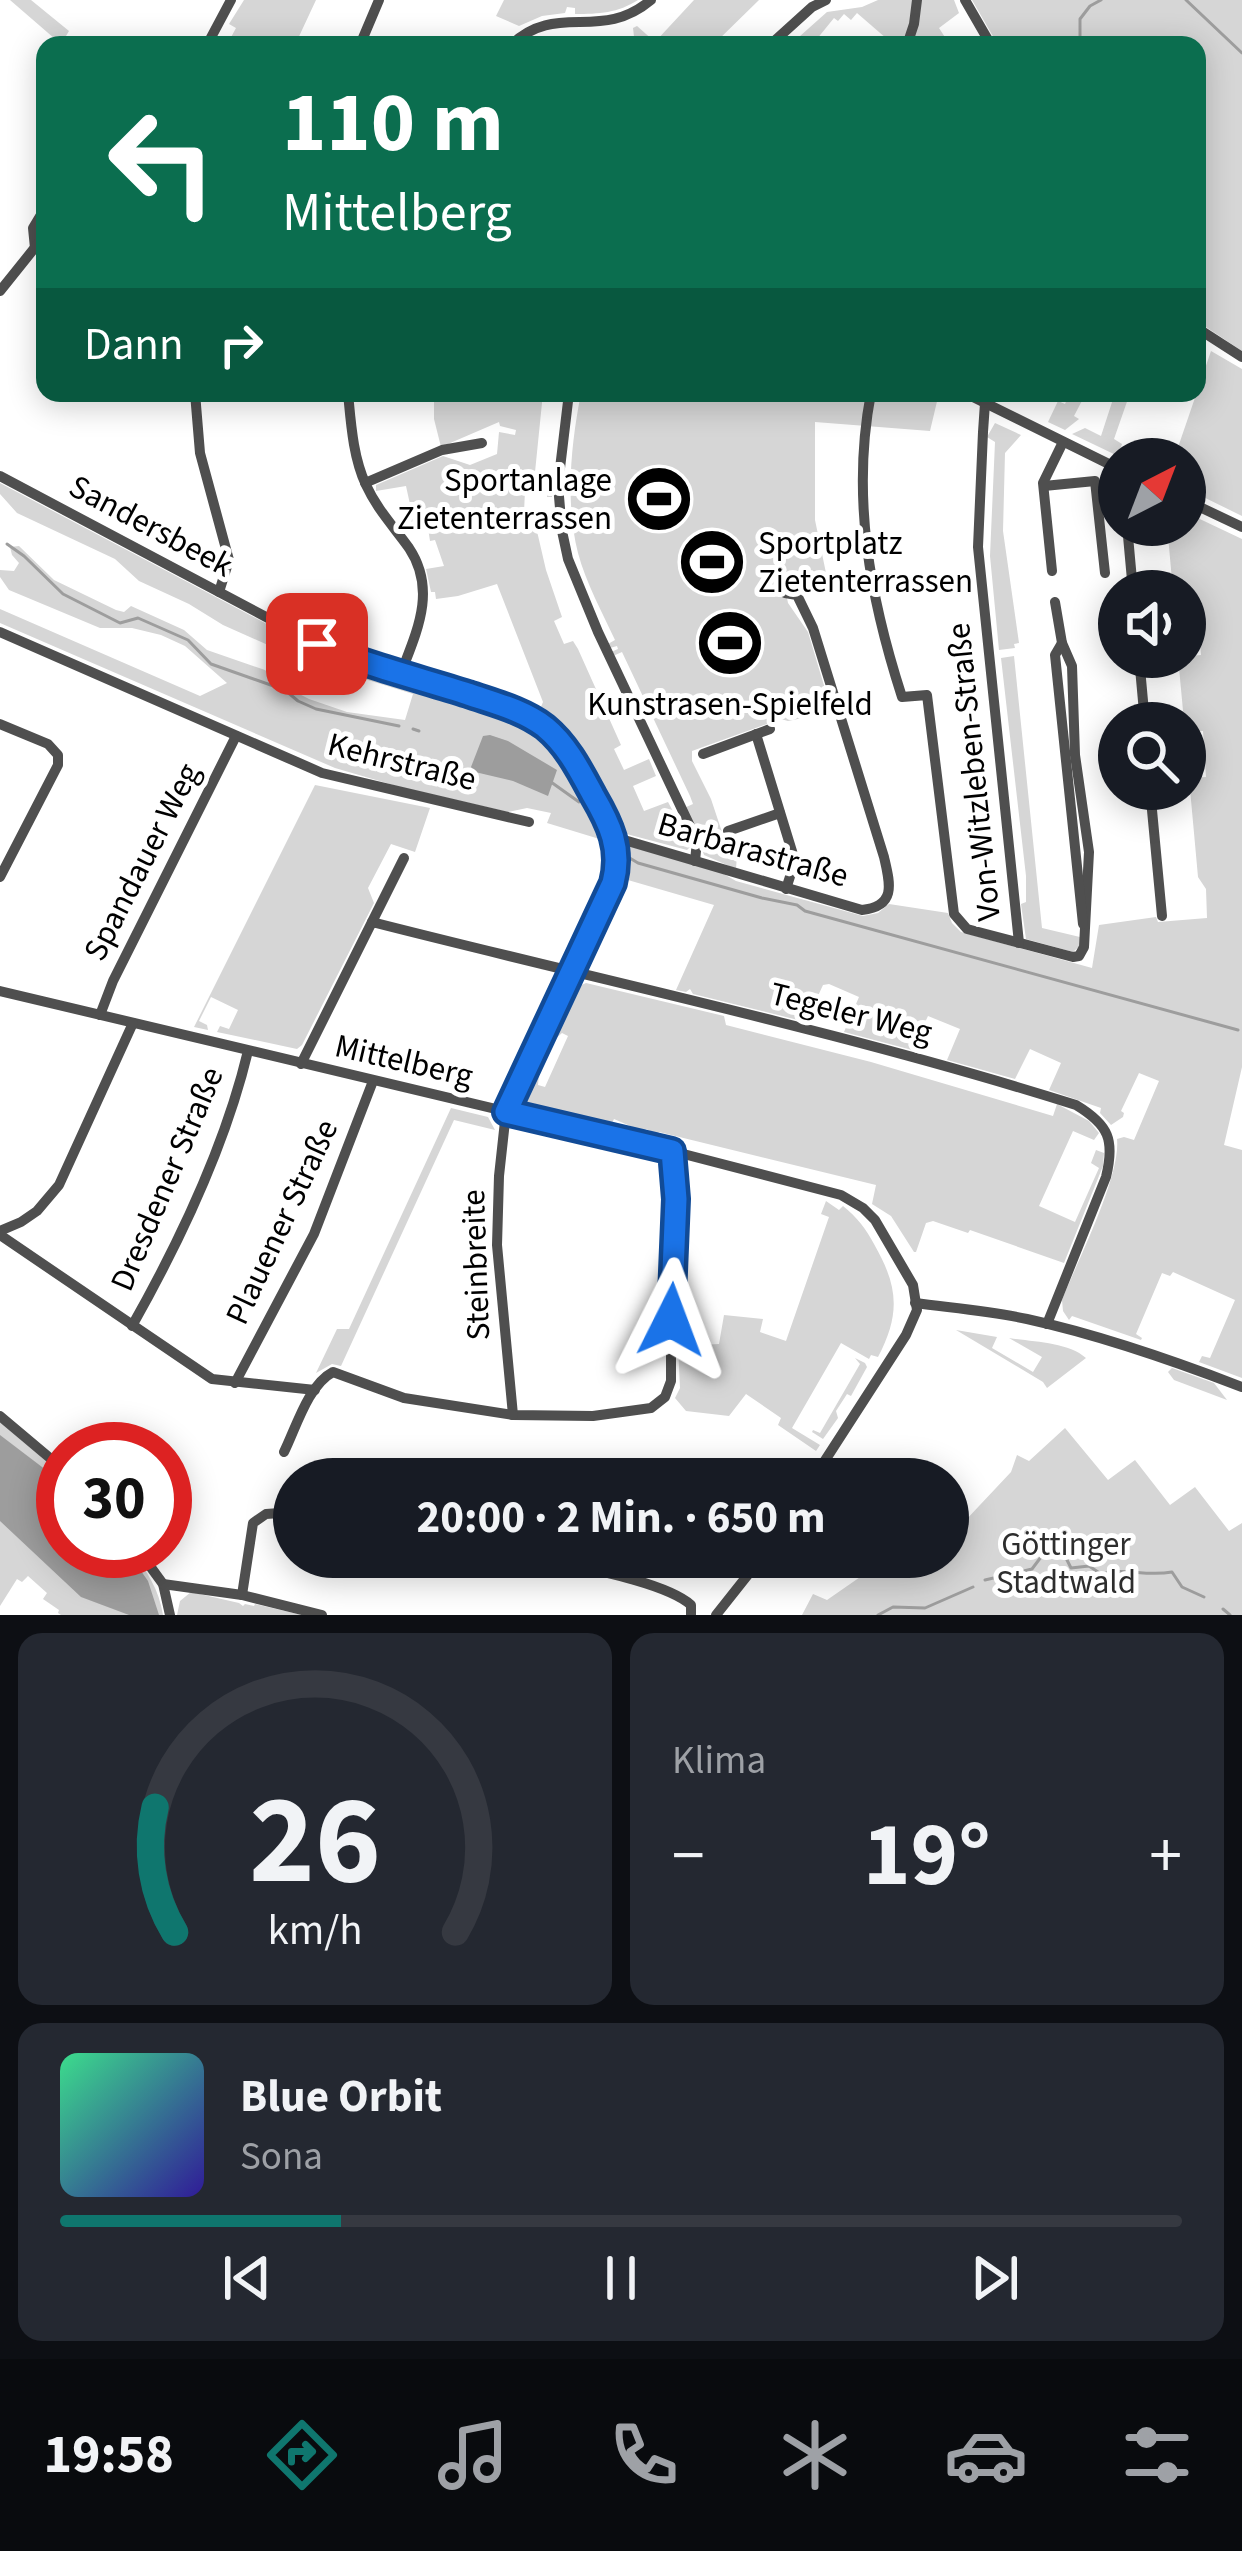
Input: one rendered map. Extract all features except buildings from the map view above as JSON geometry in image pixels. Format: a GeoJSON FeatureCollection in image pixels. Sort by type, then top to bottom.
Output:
{"type":"FeatureCollection","features":[{"type":"Feature","properties":{"kind":"street"},"geometry":{"type":"LineString","coordinates":[[212,36],[231,0]]}},
{"type":"Feature","properties":{"kind":"street"},"geometry":{"type":"LineString","coordinates":[[364,36],[379,0]]}},
{"type":"Feature","properties":{"kind":"street"},"geometry":{"type":"LineString","coordinates":[[522,36],[545,24],[616,20],[651,0]]}},
{"type":"Feature","properties":{"kind":"street"},"geometry":{"type":"LineString","coordinates":[[780,36],[826,0]]}},
{"type":"Feature","properties":{"kind":"street"},"geometry":{"type":"LineString","coordinates":[[910,36],[917,0]]}},
{"type":"Feature","properties":{"kind":"street"},"geometry":{"type":"LineString","coordinates":[[964,0],[986,36]]}},
{"type":"Feature","properties":{"kind":"street"},"geometry":{"type":"LineString","coordinates":[[0,291],[35,248],[36,223]]}},
{"type":"Feature","properties":{"kind":"street"},"geometry":{"type":"LineString","coordinates":[[1206,334],[1242,357]]}},
{"type":"Feature","properties":{"kind":"street"},"geometry":{"type":"LineString","coordinates":[[196,402],[200,453],[229,560],[219,592]]}},
{"type":"Feature","properties":{"kind":"street"},"geometry":{"type":"LineString","coordinates":[[349,402],[365,483],[411,552],[422,579],[422,615],[401,673]]}},
{"type":"Feature","properties":{"kind":"street"},"geometry":{"type":"LineString","coordinates":[[568,402],[559,485],[568,559],[697,841],[694,861]]}},
{"type":"Feature","properties":{"kind":"street","name":"Von-Witzleben-Straße"},"geometry":{"type":"LineString","coordinates":[[871,402],[862,491],[870,578],[902,697],[927,695],[954,914],[971,931],[1018,943],[978,547],[988,402]]}},
{"type":"Feature","properties":{"kind":"street"},"geometry":{"type":"LineString","coordinates":[[995,402],[1098,459]]}},
{"type":"Feature","properties":{"kind":"street"},"geometry":{"type":"LineString","coordinates":[[1052,571],[1044,486],[1063,442]]}},
{"type":"Feature","properties":{"kind":"street"},"geometry":{"type":"LineString","coordinates":[[365,483],[442,450],[482,443]]}},
{"type":"Feature","properties":{"kind":"street"},"geometry":{"type":"LineString","coordinates":[[1098,461],[1094,470],[1105,570]]}},
{"type":"Feature","properties":{"kind":"street","name":"Sandersbeek"},"geometry":{"type":"LineString","coordinates":[[0,476],[317,644],[496,704],[543,725],[578,767],[614,838]]}},
{"type":"Feature","properties":{"kind":"street"},"geometry":{"type":"LineString","coordinates":[[1044,486],[1095,481]]}},
{"type":"Feature","properties":{"kind":"street"},"geometry":{"type":"LineString","coordinates":[[1206,510],[1242,527]]}},
{"type":"Feature","properties":{"kind":"street","name":"Barbarastraße"},"geometry":{"type":"LineString","coordinates":[[614,838],[862,910],[877,907],[889,892],[884,857],[813,628],[797,595],[785,593]]}},
{"type":"Feature","properties":{"kind":"street"},"geometry":{"type":"LineString","coordinates":[[1018,943],[1073,957],[1082,953],[1085,939],[1089,852],[1070,755],[1072,666],[1062,643],[1055,602]]}},
{"type":"Feature","properties":{"kind":"street","name":"Kehrstraße"},"geometry":{"type":"LineString","coordinates":[[0,632],[333,777],[529,822]]}},
{"type":"Feature","properties":{"kind":"street"},"geometry":{"type":"LineString","coordinates":[[0,724],[48,744],[58,754],[58,765],[0,877]]}},
{"type":"Feature","properties":{"kind":"street"},"geometry":{"type":"LineString","coordinates":[[703,754],[770,728]]}},
{"type":"Feature","properties":{"kind":"street"},"geometry":{"type":"LineString","coordinates":[[756,734],[795,861],[786,889]]}},
{"type":"Feature","properties":{"kind":"street","name":"Spandauer Weg"},"geometry":{"type":"LineString","coordinates":[[100,1015],[112,980],[236,736]]}},
{"type":"Feature","properties":{"kind":"street"},"geometry":{"type":"LineString","coordinates":[[1152,810],[1162,916]]}},
{"type":"Feature","properties":{"kind":"street"},"geometry":{"type":"LineString","coordinates":[[728,831],[780,813]]}},
{"type":"Feature","properties":{"kind":"street"},"geometry":{"type":"LineString","coordinates":[[506,1112],[613,883],[614,838]]}},
{"type":"Feature","properties":{"kind":"street"},"geometry":{"type":"LineString","coordinates":[[301,1064],[404,858]]}},
{"type":"Feature","properties":{"kind":"street","name":"Tegeler Weg"},"geometry":{"type":"LineString","coordinates":[[372,922],[943,1065],[1090,1114],[1108,1133],[1110,1161],[1047,1324]]}},
{"type":"Feature","properties":{"kind":"street","name":"Mittelberg"},"geometry":{"type":"LineString","coordinates":[[0,991],[824,1190],[862,1208],[875,1220],[913,1285],[915,1306]]}},
{"type":"Feature","properties":{"kind":"street"},"geometry":{"type":"LineString","coordinates":[[134,1023],[59,1185],[37,1211],[0,1233],[198,1372],[235,1383],[315,1390]]}},
{"type":"Feature","properties":{"kind":"street","name":"Dresdener Straße"},"geometry":{"type":"LineString","coordinates":[[132,1326],[204,1178],[239,1089],[248,1051]]}},
{"type":"Feature","properties":{"kind":"street","name":"Plauener Straße"},"geometry":{"type":"LineString","coordinates":[[235,1383],[314,1234],[373,1081]]}},
{"type":"Feature","properties":{"kind":"street","name":"Steinbreite"},"geometry":{"type":"LineString","coordinates":[[506,1112],[496,1245],[513,1415]]}},
{"type":"Feature","properties":{"kind":"street"},"geometry":{"type":"LineString","coordinates":[[284,1453],[315,1390],[333,1372],[404,1398],[513,1415],[593,1416],[651,1408],[665,1397],[671,1381],[676,1235],[672,1151]]}},
{"type":"Feature","properties":{"kind":"street"},"geometry":{"type":"LineString","coordinates":[[826,1458],[892,1354],[915,1306],[1024,1318],[1160,1357],[1242,1388]]}},
{"type":"Feature","properties":{"kind":"street"},"geometry":{"type":"LineString","coordinates":[[0,1416],[36,1446]]}},
{"type":"Feature","properties":{"kind":"street"},"geometry":{"type":"LineString","coordinates":[[242,1595],[253,1523],[273,1514]]}},
{"type":"Feature","properties":{"kind":"street"},"geometry":{"type":"LineString","coordinates":[[159,1578],[170,1615]]}},
{"type":"Feature","properties":{"kind":"street"},"geometry":{"type":"LineString","coordinates":[[622,1578],[679,1597],[691,1606],[691,1615]]}},
{"type":"Feature","properties":{"kind":"street"},"geometry":{"type":"LineString","coordinates":[[716,1615],[745,1578]]}},
{"type":"Feature","properties":{"kind":"street"},"geometry":{"type":"LineString","coordinates":[[163,1584],[242,1595],[322,1615]]}},
{"type":"Feature","properties":{"kind":"green space"},"geometry":{"type":"Polygon","coordinates":[[[10,0],[31,0],[69,31],[66,36],[52,36],[10,0]]]}},
{"type":"Feature","properties":{"kind":"green space"},"geometry":{"type":"Polygon","coordinates":[[[244,0],[316,0],[299,36],[232,36],[236,28],[229,24],[244,0]]]}},
{"type":"Feature","properties":{"kind":"green space"},"geometry":{"type":"Polygon","coordinates":[[[504,0],[638,0],[600,13],[575,14],[575,8],[567,7],[565,13],[519,26],[496,16],[504,0]]]}},
{"type":"Feature","properties":{"kind":"green space"},"geometry":{"type":"Polygon","coordinates":[[[694,0],[759,0],[722,36],[661,36],[694,0]]]}},
{"type":"Feature","properties":{"kind":"green space"},"geometry":{"type":"Polygon","coordinates":[[[878,0],[954,0],[959,13],[939,28],[944,36],[884,36],[857,13],[851,20],[844,14],[838,21],[834,18],[819,36],[800,36],[827,12],[878,0]]]}},
{"type":"Feature","properties":{"kind":"green space"},"geometry":{"type":"Polygon","coordinates":[[[972,0],[1242,0],[1242,351],[1206,327],[1206,36],[993,36],[972,0]]]}},
{"type":"Feature","properties":{"kind":"green space"},"geometry":{"type":"Polygon","coordinates":[[[1211,351],[1242,369],[1242,516],[1206,498],[1206,438],[1181,438],[1194,402],[1206,402],[1211,351]]]}},
{"type":"Feature","properties":{"kind":"green space"},"geometry":{"type":"Polygon","coordinates":[[[434,402],[542,402],[534,482],[552,485],[552,497],[547,497],[547,490],[525,490],[524,513],[533,514],[562,617],[554,621],[564,644],[573,641],[578,649],[621,745],[614,749],[624,770],[649,759],[656,776],[633,786],[644,811],[668,802],[689,841],[687,850],[619,832],[609,804],[577,756],[538,714],[543,702],[497,584],[436,599],[431,592],[426,569],[444,566],[435,540],[430,541],[428,528],[404,531],[400,526],[413,518],[406,486],[376,491],[376,485],[443,456],[470,465],[497,454],[499,432],[515,435],[516,430],[499,422],[441,447],[434,402]]]}},
{"type":"Feature","properties":{"kind":"green space","name":"Sportplatz Zietenterrassen"},"geometry":{"type":"Polygon","coordinates":[[[580,402],[937,402],[930,431],[815,422],[815,520],[826,573],[808,585],[785,588],[788,603],[808,632],[832,712],[781,719],[692,751],[722,832],[737,855],[736,869],[704,855],[684,808],[693,804],[690,796],[622,652],[613,656],[611,652],[618,649],[608,644],[615,640],[581,564],[574,534],[572,453],[580,402]]]}},
{"type":"Feature","properties":{"kind":"green space"},"geometry":{"type":"Polygon","coordinates":[[[1058,402],[1081,402],[1074,416],[1079,419],[1065,430],[1048,422],[1058,402]]]}},
{"type":"Feature","properties":{"kind":"green space"},"geometry":{"type":"Polygon","coordinates":[[[1112,402],[1127,402],[1114,438],[1098,438],[1098,446],[1072,434],[1085,428],[1101,436],[1112,402]]]}},
{"type":"Feature","properties":{"kind":"green space"},"geometry":{"type":"Polygon","coordinates":[[[995,423],[1021,435],[1005,453],[1003,531],[1019,643],[999,650],[990,556],[995,442],[987,437],[995,423]]]}},
{"type":"Feature","properties":{"kind":"green space"},"geometry":{"type":"Polygon","coordinates":[[[0,483],[320,652],[523,721],[573,776],[606,841],[547,823],[551,813],[527,808],[508,812],[335,768],[0,623],[0,609],[200,696],[227,683],[185,646],[161,635],[132,628],[100,628],[9,590],[0,570],[14,571],[19,563],[10,547],[19,546],[54,580],[116,610],[124,612],[131,606],[184,630],[207,650],[265,670],[278,683],[309,699],[347,712],[405,720],[413,694],[297,658],[223,625],[139,581],[115,559],[17,513],[0,494],[0,483]]]}},
{"type":"Feature","properties":{"kind":"green space"},"geometry":{"type":"Polygon","coordinates":[[[1206,522],[1242,539],[1242,1067],[1224,1145],[1242,1150],[1242,1378],[1199,1362],[1202,1356],[1210,1358],[1235,1300],[1173,1272],[1170,1276],[1162,1273],[1136,1334],[1141,1340],[1072,1316],[1069,1320],[1063,1311],[1062,1300],[1112,1174],[1117,1139],[1134,1140],[1159,1081],[1139,1073],[1121,1111],[1123,1117],[1111,1125],[1101,1108],[1049,1090],[1061,1063],[1030,1049],[1015,1079],[947,1060],[960,1029],[928,1016],[912,1050],[844,1032],[859,997],[829,984],[823,985],[806,1022],[693,994],[690,989],[676,990],[714,905],[621,878],[623,849],[629,846],[863,916],[889,904],[948,913],[961,932],[1092,968],[1099,925],[1156,917],[1158,922],[1207,918],[1192,810],[1206,810],[1206,702],[1182,702],[1180,678],[1206,678],[1206,570],[1171,570],[1169,546],[1206,546],[1206,522]]]}},
{"type":"Feature","properties":{"kind":"green space"},"geometry":{"type":"Polygon","coordinates":[[[1014,656],[1042,928],[1080,937],[1081,945],[1073,952],[1026,939],[1021,904],[1026,902],[1026,876],[1001,658],[1014,656]]]}},
{"type":"Feature","properties":{"kind":"green space"},"geometry":{"type":"Polygon","coordinates":[[[315,785],[430,808],[415,852],[391,844],[368,888],[374,903],[297,1049],[217,1032],[220,1026],[229,1029],[238,1010],[211,997],[199,1021],[208,1030],[194,1027],[315,785]]]}},
{"type":"Feature","properties":{"kind":"green space"},"geometry":{"type":"Polygon","coordinates":[[[586,983],[724,1016],[726,1025],[1053,1116],[1057,1104],[1089,1121],[1099,1133],[1094,1140],[1073,1131],[1039,1206],[1075,1222],[1099,1168],[1091,1163],[1096,1150],[1104,1153],[1103,1166],[1064,1263],[933,1221],[926,1223],[914,1252],[891,1216],[872,1204],[876,1185],[659,1132],[654,1138],[653,1132],[614,1119],[610,1127],[530,1107],[522,1093],[532,1071],[539,1074],[538,1085],[545,1087],[568,1036],[547,1038],[570,990],[586,983]]]}},
{"type":"Feature","properties":{"kind":"green space"},"geometry":{"type":"Polygon","coordinates":[[[451,1108],[488,1117],[495,1130],[454,1120],[341,1366],[332,1364],[316,1373],[337,1329],[349,1329],[451,1108]]]}},
{"type":"Feature","properties":{"kind":"green space"},"geometry":{"type":"Polygon","coordinates":[[[826,1201],[839,1210],[843,1206],[861,1224],[888,1273],[894,1300],[878,1357],[869,1359],[841,1343],[792,1428],[820,1445],[816,1451],[778,1425],[781,1418],[746,1394],[729,1416],[686,1411],[675,1398],[680,1388],[678,1346],[719,1344],[724,1315],[763,1319],[760,1332],[786,1341],[829,1217],[821,1214],[826,1201]]]}},
{"type":"Feature","properties":{"kind":"green space"},"geometry":{"type":"Polygon","coordinates":[[[956,1330],[997,1337],[992,1348],[1033,1372],[1042,1357],[1009,1338],[1060,1346],[1086,1358],[1047,1388],[956,1330]]]}},
{"type":"Feature","properties":{"kind":"green space"},"geometry":{"type":"Polygon","coordinates":[[[855,1358],[867,1367],[823,1439],[812,1432],[820,1433],[860,1364],[855,1358]]]}},
{"type":"Feature","properties":{"kind":"green space"},"geometry":{"type":"Polygon","coordinates":[[[1172,1368],[1214,1383],[1227,1400],[1174,1380],[1168,1372],[1172,1368]]]}},
{"type":"Feature","properties":{"kind":"green space"},"geometry":{"type":"Polygon","coordinates":[[[0,1422],[36,1452],[36,1578],[149,1578],[163,1615],[61,1615],[28,1576],[22,1582],[17,1579],[0,1606],[0,1422]]]}},
{"type":"Feature","properties":{"kind":"green space","name":"Göttinger Stadtwald"},"geometry":{"type":"Polygon","coordinates":[[[1065,1428],[1108,1480],[1135,1460],[1170,1505],[1195,1487],[1229,1531],[1242,1523],[1242,1615],[802,1615],[813,1594],[827,1600],[859,1578],[969,1578],[969,1517],[1011,1472],[1017,1455],[1029,1461],[1065,1428]]]}},
{"type":"Feature","properties":{"kind":"green space"},"geometry":{"type":"Polygon","coordinates":[[[191,1592],[302,1615],[177,1615],[180,1601],[191,1592]]]}},
{"type":"Feature","properties":{"kind":"shaded area"},"geometry":{"type":"Polygon","coordinates":[[[490,735],[557,770],[548,796],[475,772],[471,767],[483,736],[490,735]]]}},
{"type":"Feature","properties":{"kind":"shaded area"},"geometry":{"type":"Polygon","coordinates":[[[0,1435],[36,1462],[36,1555],[0,1521],[0,1435]]]}},
{"type":"Feature","properties":{"kind":"shaded area"},"geometry":{"type":"Polygon","coordinates":[[[61,1578],[146,1578],[159,1615],[129,1615],[81,1597],[61,1578]]]}},
{"type":"Feature","properties":{"kind":"waterway"},"geometry":{"type":"LineString","coordinates":[[1080,36],[1080,19],[1101,0]]}},
{"type":"Feature","properties":{"kind":"waterway"},"geometry":{"type":"LineString","coordinates":[[1186,0],[1242,53]]}},
{"type":"Feature","properties":{"kind":"waterway"},"geometry":{"type":"LineString","coordinates":[[7,544],[63,594],[120,623],[138,618],[188,640],[211,664],[285,690],[316,709],[399,726]]}},
{"type":"Feature","properties":{"kind":"waterway"},"geometry":{"type":"LineString","coordinates":[[413,729],[419,731]]}},
{"type":"Feature","properties":{"kind":"waterway"},"geometry":{"type":"LineString","coordinates":[[551,782],[579,802]]}},
{"type":"Feature","properties":{"kind":"waterway"},"geometry":{"type":"LineString","coordinates":[[628,857],[805,911],[1238,1030]]}},
{"type":"Feature","properties":{"kind":"waterway"},"geometry":{"type":"LineString","coordinates":[[985,1580],[1032,1569],[1044,1553],[1057,1548],[1071,1568],[1089,1566],[1101,1574],[1172,1572],[1182,1587],[1204,1597]]}},
{"type":"Feature","properties":{"kind":"waterway"},"geometry":{"type":"LineString","coordinates":[[878,1615],[893,1607],[925,1608],[973,1587]]}},
{"type":"Feature","properties":{"kind":"waterway"},"geometry":{"type":"LineString","coordinates":[[1223,1609],[1230,1615]]}},
{"type":"Feature","properties":{"kind":"place","name":"Sportanlage Zietenterrassen"},"geometry":{"type":"Point","coordinates":[659,499]}},
{"type":"Feature","properties":{"kind":"place","name":"Sportplatz Zietenterrassen"},"geometry":{"type":"Point","coordinates":[712,562]}},
{"type":"Feature","properties":{"kind":"place","name":"Kunstrasen-Spielfeld"},"geometry":{"type":"Point","coordinates":[730,643]}},
{"type":"Feature","properties":{"kind":"route"},"geometry":{"type":"LineString","coordinates":[[317,644],[533,719],[569,754],[602,810],[617,857],[613,883],[506,1112],[672,1151],[676,1235],[671,1320]]}}]}
